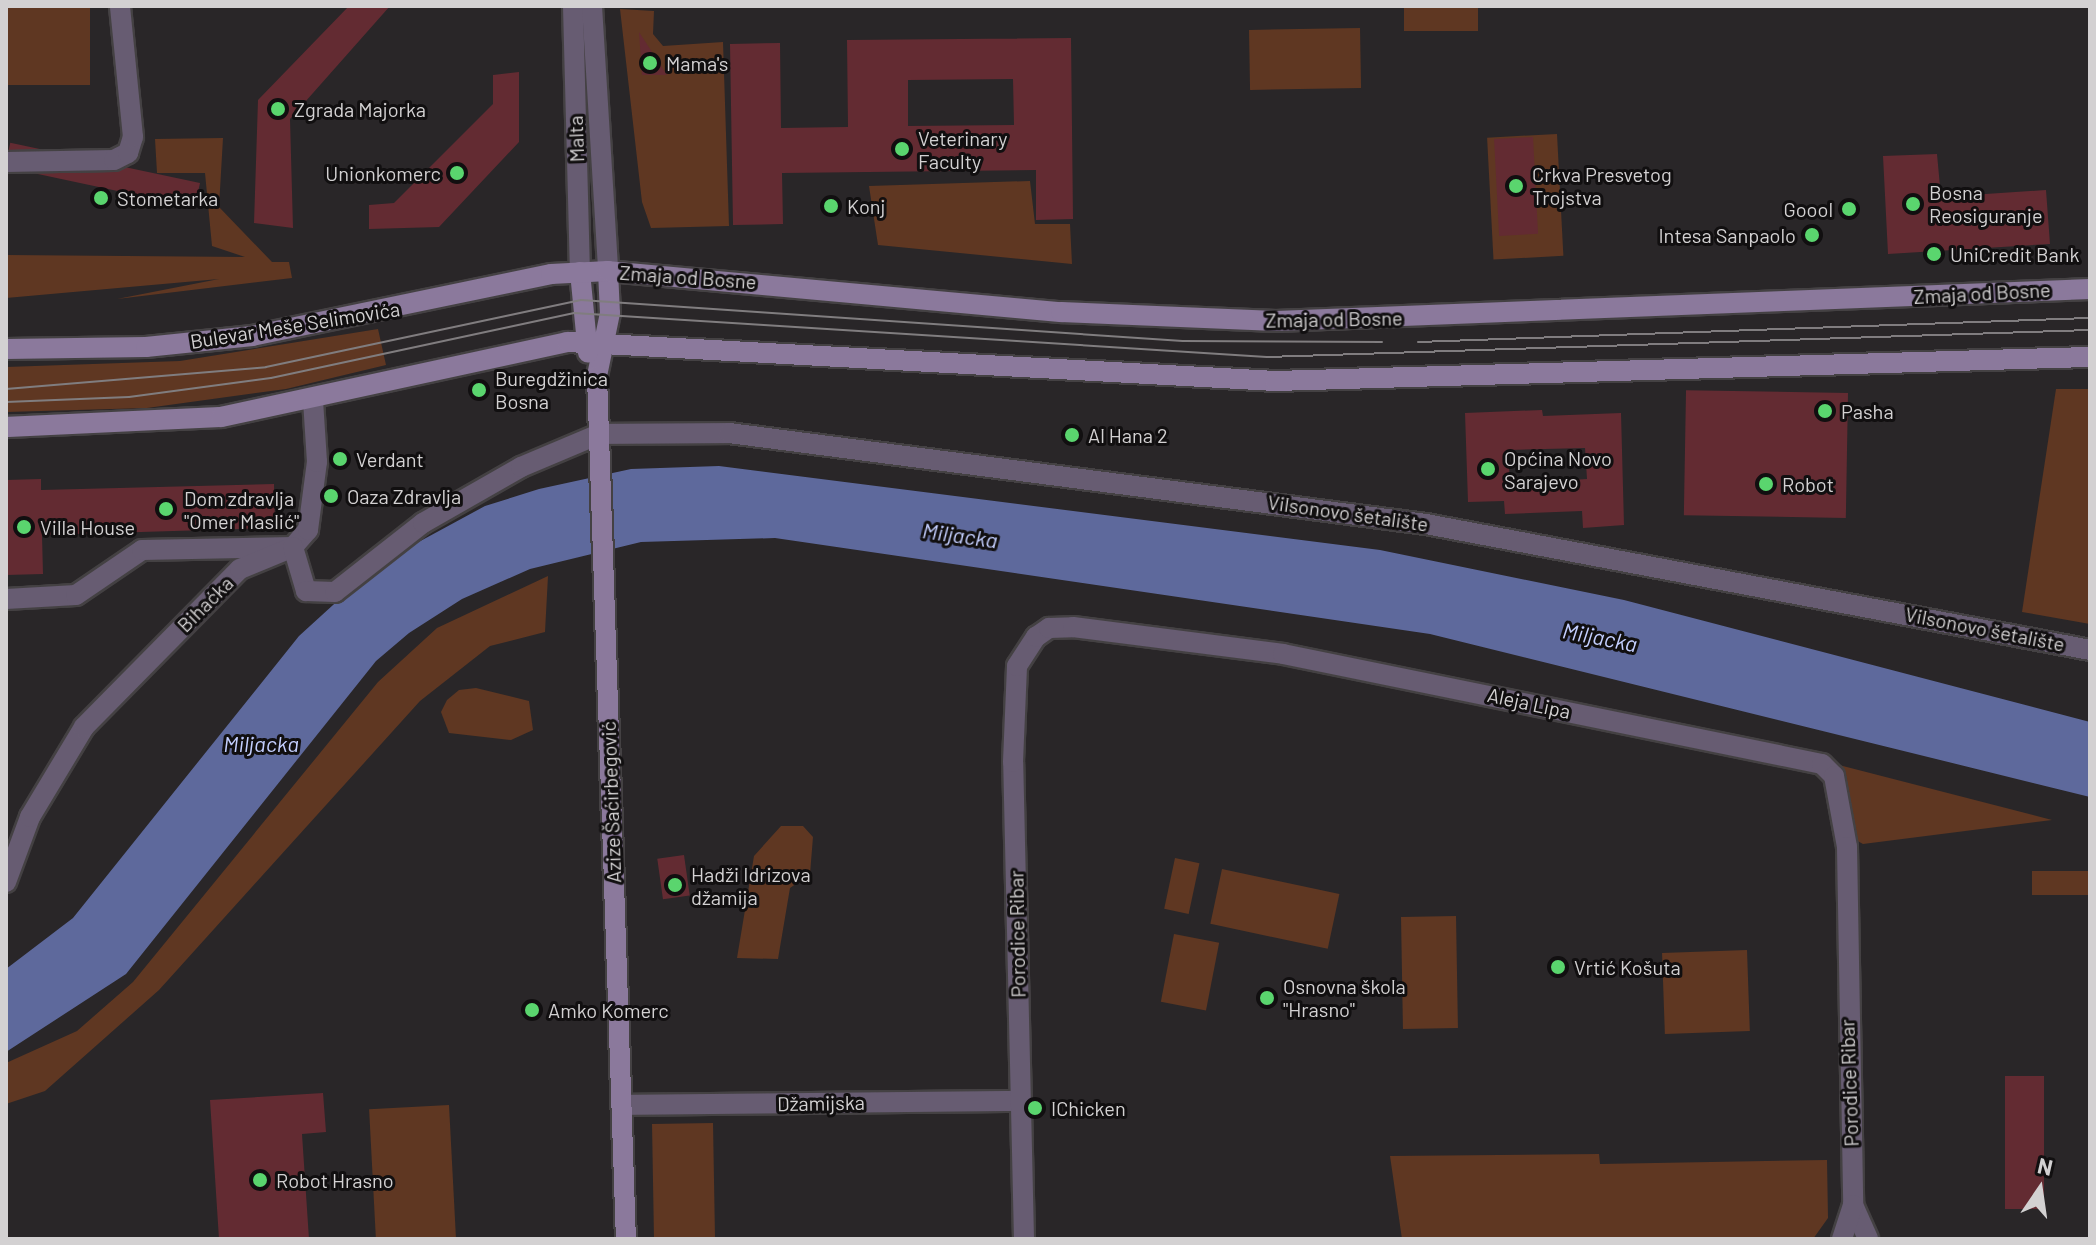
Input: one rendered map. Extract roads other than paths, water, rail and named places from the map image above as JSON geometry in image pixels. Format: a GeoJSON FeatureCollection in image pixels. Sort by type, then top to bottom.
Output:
{"type":"FeatureCollection","features":[{"type":"Feature","properties":{"kind":"main road","name":"Zmaja od Bosne"},"geometry":{"type":"LineString","coordinates":[[580,272],[608,271],[1061,312],[1276,321],[2090,289]]}},
{"type":"Feature","properties":{"kind":"main road","name":"Azize Šaćirbegović"},"geometry":{"type":"LineString","coordinates":[[608,271],[597,342],[597,365],[626,1239]]}},
{"type":"Feature","properties":{"kind":"main road","name":"Azize Šaćirbegović"},"geometry":{"type":"LineString","coordinates":[[580,272],[597,342]]}},
{"type":"Feature","properties":{"kind":"main road","name":"Bulevar Meše Selimovića"},"geometry":{"type":"LineString","coordinates":[[6,349],[146,347],[252,336],[580,272]]}},
{"type":"Feature","properties":{"kind":"main road"},"geometry":{"type":"LineString","coordinates":[[6,427],[169,423],[313,400],[547,344],[597,342],[1260,381],[2090,357]]}},
{"type":"Feature","properties":{"kind":"street"},"geometry":{"type":"LineString","coordinates":[[6,162],[114,160],[128,153],[133,137],[120,6]]}},
{"type":"Feature","properties":{"kind":"street","name":"Malta"},"geometry":{"type":"LineString","coordinates":[[573,6],[580,272]]}},
{"type":"Feature","properties":{"kind":"street","name":"Malta"},"geometry":{"type":"LineString","coordinates":[[592,6],[608,271]]}},
{"type":"Feature","properties":{"kind":"street"},"geometry":{"type":"LineString","coordinates":[[6,599],[76,595],[142,550],[293,547],[308,530],[317,462],[313,400]]}},
{"type":"Feature","properties":{"kind":"street","name":"Vilsonovo šetalište"},"geometry":{"type":"LineString","coordinates":[[599,434],[729,433],[1134,482],[1426,524],[2090,650]]}},
{"type":"Feature","properties":{"kind":"street"},"geometry":{"type":"LineString","coordinates":[[293,547],[306,591],[335,592],[423,523],[521,467],[599,434]]}},
{"type":"Feature","properties":{"kind":"street","name":"Bihaćka"},"geometry":{"type":"LineString","coordinates":[[6,882],[30,817],[84,727],[240,569],[293,547]]}},
{"type":"Feature","properties":{"kind":"street","name":"Aleja Lipa"},"geometry":{"type":"LineString","coordinates":[[1036,637],[1049,628],[1073,627],[1283,654],[1822,764],[1838,789],[1847,847],[1847,960]]}},
{"type":"Feature","properties":{"kind":"street","name":"Porodice Ribar"},"geometry":{"type":"LineString","coordinates":[[1024,1239],[1013,762],[1017,666],[1036,637]]}},
{"type":"Feature","properties":{"kind":"street","name":"Porodice Ribar"},"geometry":{"type":"LineString","coordinates":[[1842,1239],[1853,1205],[1847,960]]}},
{"type":"Feature","properties":{"kind":"street","name":"Džamijska"},"geometry":{"type":"LineString","coordinates":[[622,1105],[1021,1101]]}},
{"type":"Feature","properties":{"kind":"street","name":"Porodice Ribar"},"geometry":{"type":"LineString","coordinates":[[1853,1205],[1868,1239]]}},
{"type":"Feature","properties":{"kind":"water","name":"Miljacka"},"geometry":{"type":"Polygon","coordinates":[[[719,466],[1380,550],[1624,600],[2090,722],[2090,797],[1430,634],[775,538],[641,542],[530,569],[462,599],[409,633],[376,661],[126,974],[6,1052],[6,969],[73,918],[299,636],[378,564],[485,506],[539,489],[631,469],[719,466]]]}},
{"type":"Feature","properties":{"kind":"tram line"},"geometry":{"type":"LineString","coordinates":[[6,389],[266,367],[581,300],[1183,341],[1382,342]]}},
{"type":"Feature","properties":{"kind":"tram line"},"geometry":{"type":"LineString","coordinates":[[6,402],[129,397],[271,378],[574,313],[1267,357],[2090,330]]}},
{"type":"Feature","properties":{"kind":"tram line"},"geometry":{"type":"LineString","coordinates":[[1418,342],[2090,318]]}},
{"type":"Feature","properties":{"kind":"place","name":"Mama's"},"geometry":{"type":"Point","coordinates":[650,63]}},
{"type":"Feature","properties":{"kind":"place","name":"Zgrada Majorka"},"geometry":{"type":"Point","coordinates":[278,109]}},
{"type":"Feature","properties":{"kind":"place","name":"Veterinary Faculty"},"geometry":{"type":"Point","coordinates":[902,149]}},
{"type":"Feature","properties":{"kind":"place","name":"Unionkomerc"},"geometry":{"type":"Point","coordinates":[457,173]}},
{"type":"Feature","properties":{"kind":"place","name":"Crkva Presvetog Trojstva"},"geometry":{"type":"Point","coordinates":[1516,186]}},
{"type":"Feature","properties":{"kind":"place","name":"Stometarka"},"geometry":{"type":"Point","coordinates":[101,198]}},
{"type":"Feature","properties":{"kind":"place","name":"Bosna Reosiguranje"},"geometry":{"type":"Point","coordinates":[1913,204]}},
{"type":"Feature","properties":{"kind":"place","name":"Konj"},"geometry":{"type":"Point","coordinates":[831,206]}},
{"type":"Feature","properties":{"kind":"place","name":"Goool"},"geometry":{"type":"Point","coordinates":[1849,209]}},
{"type":"Feature","properties":{"kind":"place","name":"Intesa Sanpaolo"},"geometry":{"type":"Point","coordinates":[1812,235]}},
{"type":"Feature","properties":{"kind":"place","name":"UniCredit Bank"},"geometry":{"type":"Point","coordinates":[1934,254]}},
{"type":"Feature","properties":{"kind":"place","name":"Buregdžinica Bosna"},"geometry":{"type":"Point","coordinates":[479,390]}},
{"type":"Feature","properties":{"kind":"place","name":"Pasha"},"geometry":{"type":"Point","coordinates":[1825,411]}},
{"type":"Feature","properties":{"kind":"place","name":"Al Hana 2"},"geometry":{"type":"Point","coordinates":[1072,435]}},
{"type":"Feature","properties":{"kind":"place","name":"Verdant"},"geometry":{"type":"Point","coordinates":[340,459]}},
{"type":"Feature","properties":{"kind":"place","name":"Općina Novo Sarajevo"},"geometry":{"type":"Point","coordinates":[1488,469]}},
{"type":"Feature","properties":{"kind":"place","name":"Robot"},"geometry":{"type":"Point","coordinates":[1766,484]}},
{"type":"Feature","properties":{"kind":"place","name":"Oaza Zdravlja"},"geometry":{"type":"Point","coordinates":[331,496]}},
{"type":"Feature","properties":{"kind":"place","name":"Dom zdravlja \"Omer Maslić\""},"geometry":{"type":"Point","coordinates":[166,509]}},
{"type":"Feature","properties":{"kind":"place","name":"Villa House"},"geometry":{"type":"Point","coordinates":[24,527]}},
{"type":"Feature","properties":{"kind":"place","name":"Hadži Idrizova džamija"},"geometry":{"type":"Point","coordinates":[675,885]}},
{"type":"Feature","properties":{"kind":"place","name":"Vrtić Košuta"},"geometry":{"type":"Point","coordinates":[1558,967]}},
{"type":"Feature","properties":{"kind":"place","name":"Osnovna škola \"Hrasno\""},"geometry":{"type":"Point","coordinates":[1267,998]}},
{"type":"Feature","properties":{"kind":"place","name":"Amko Komerc"},"geometry":{"type":"Point","coordinates":[532,1010]}},
{"type":"Feature","properties":{"kind":"place","name":"IChicken"},"geometry":{"type":"Point","coordinates":[1035,1108]}},
{"type":"Feature","properties":{"kind":"place","name":"Robot Hrasno"},"geometry":{"type":"Point","coordinates":[260,1180]}}]}
